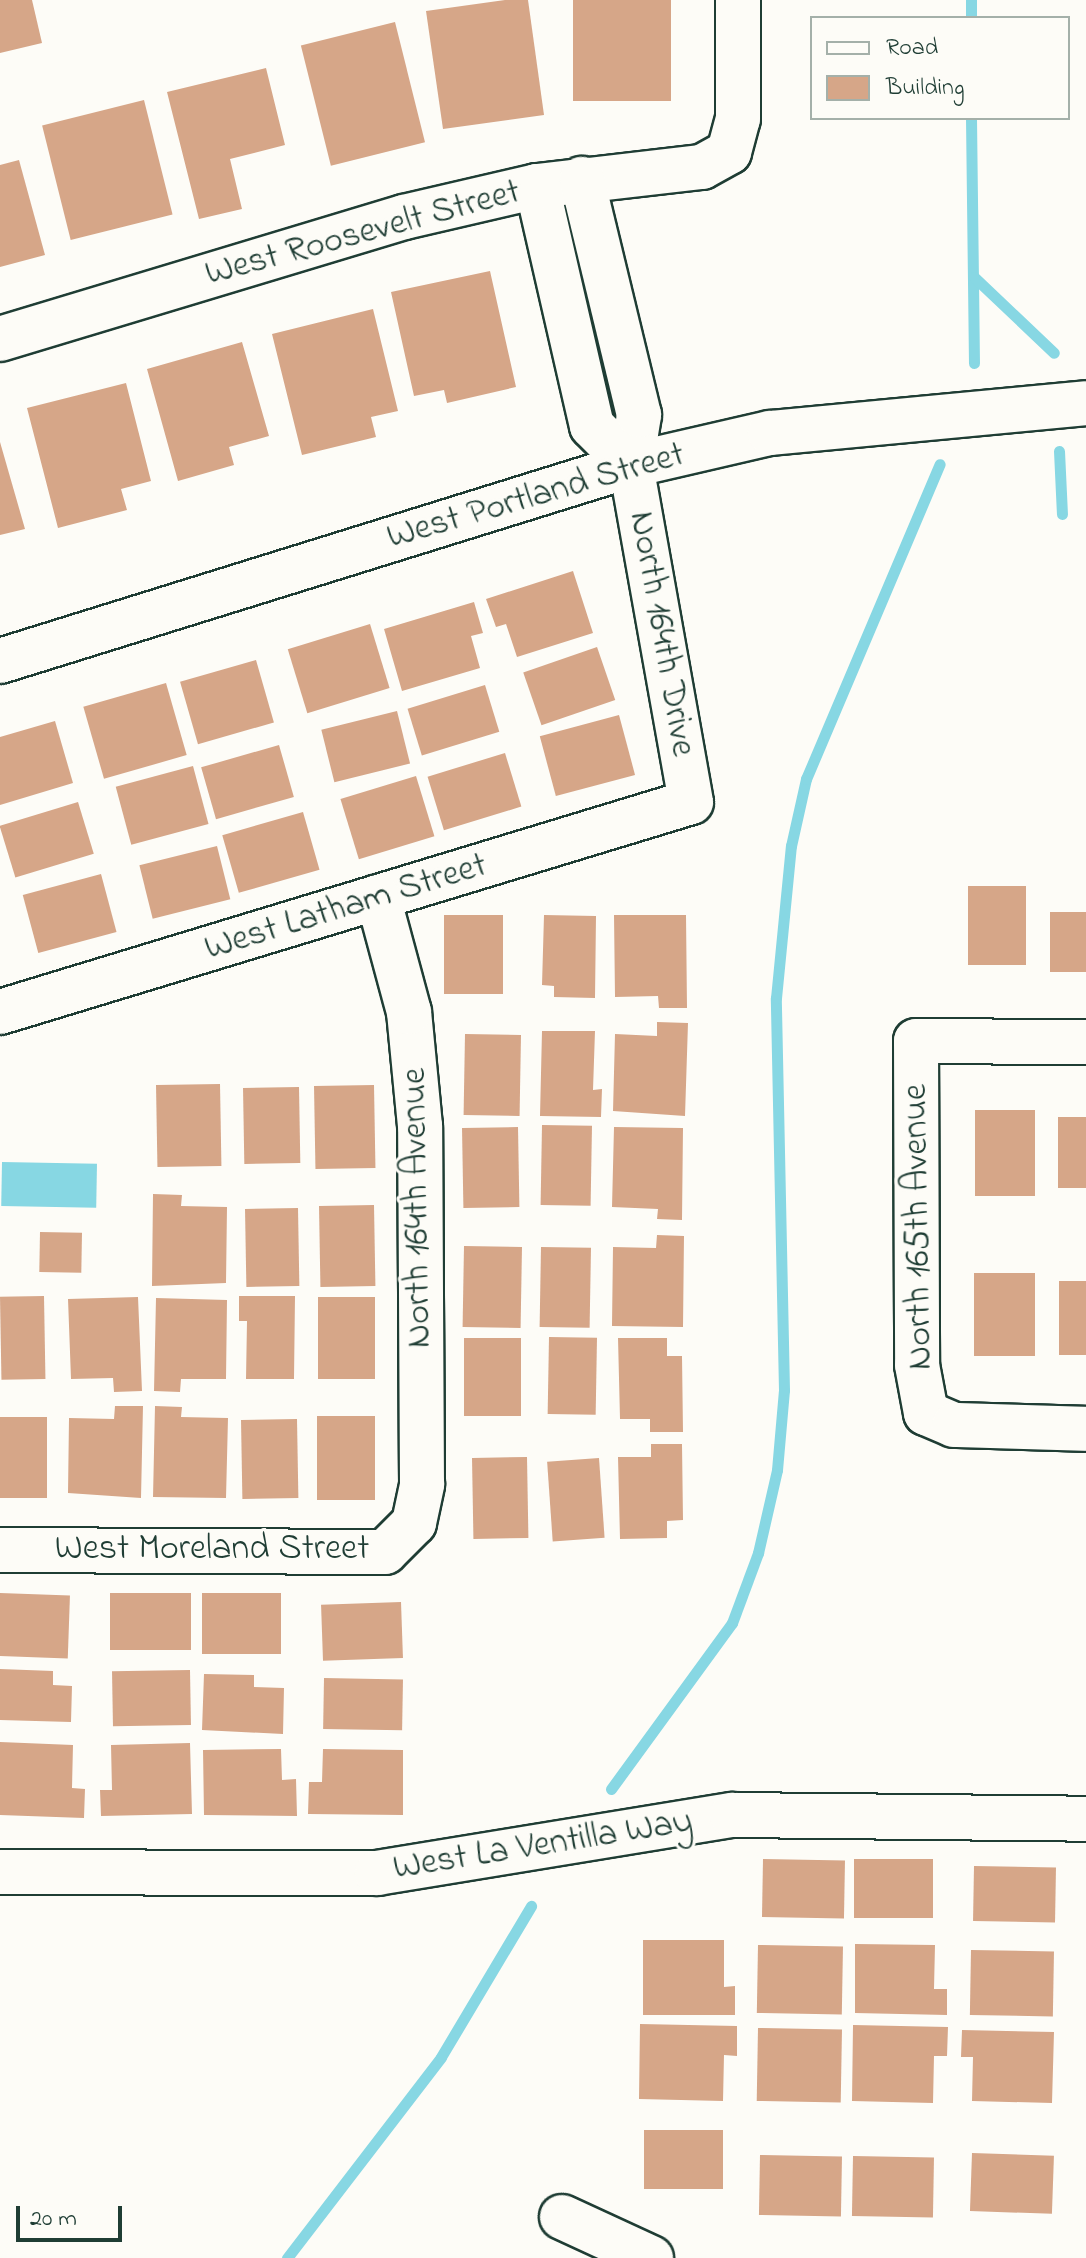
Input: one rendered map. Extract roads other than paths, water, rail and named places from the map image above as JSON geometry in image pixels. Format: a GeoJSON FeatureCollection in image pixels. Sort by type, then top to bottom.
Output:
{"type":"FeatureCollection","features":[{"type":"Feature","properties":{"kind":"street","name":"West Roosevelt Street"},"geometry":{"type":"LineString","coordinates":[[0,339],[404,217],[537,186],[702,167],[729,152],[738,119],[738,0]]}},
{"type":"Feature","properties":{"kind":"street","name":"North 164th Drive"},"geometry":{"type":"LineString","coordinates":[[582,179],[639,415],[631,465],[691,802]]}},
{"type":"Feature","properties":{"kind":"street","name":"North 164th Drive"},"geometry":{"type":"LineString","coordinates":[[537,186],[592,426],[631,465]]}},
{"type":"Feature","properties":{"kind":"street","name":"West Portland Street"},"geometry":{"type":"LineString","coordinates":[[0,661],[631,465],[770,433],[1086,403]]}},
{"type":"Feature","properties":{"kind":"street","name":"West Latham Street"},"geometry":{"type":"LineString","coordinates":[[0,1012],[691,802]]}},
{"type":"Feature","properties":{"kind":"street","name":"North 164th Avenue"},"geometry":{"type":"LineString","coordinates":[[378,897],[409,1012],[420,1126],[422,1484],[414,1523]]}},
{"type":"Feature","properties":{"kind":"street","name":"North 165th Avenue"},"geometry":{"type":"LineString","coordinates":[[1086,1042],[916,1041],[917,1365],[926,1413],[954,1425],[1086,1429]]}},
{"type":"Feature","properties":{"kind":"street","name":"West Moreland Street"},"geometry":{"type":"LineString","coordinates":[[0,1550],[385,1552],[414,1523]]}},
{"type":"Feature","properties":{"kind":"street","name":"West La Ventilla Way"},"geometry":{"type":"LineString","coordinates":[[0,1872],[377,1873],[732,1815],[1086,1819]]}},
{"type":"Feature","properties":{"kind":"street"},"geometry":{"type":"LineString","coordinates":[[562,2217],[651,2258]]}},
{"type":"Feature","properties":{"kind":"water"},"geometry":{"type":"Polygon","coordinates":[[[2,1162],[97,1164],[96,1208],[1,1206],[2,1162]]]}},
{"type":"Feature","properties":{"kind":"waterway"},"geometry":{"type":"LineString","coordinates":[[971,0],[971,16]]}},
{"type":"Feature","properties":{"kind":"waterway"},"geometry":{"type":"LineString","coordinates":[[971,120],[974,363]]}},
{"type":"Feature","properties":{"kind":"waterway"},"geometry":{"type":"LineString","coordinates":[[974,277],[1054,353]]}},
{"type":"Feature","properties":{"kind":"waterway"},"geometry":{"type":"LineString","coordinates":[[1059,451],[1062,514]]}},
{"type":"Feature","properties":{"kind":"waterway"},"geometry":{"type":"LineString","coordinates":[[611,1789],[732,1623],[758,1553],[777,1470],[784,1390],[776,998],[791,846],[806,779],[940,464]]}},
{"type":"Feature","properties":{"kind":"waterway"},"geometry":{"type":"LineString","coordinates":[[287,2258],[441,2057],[531,1906]]}}]}
